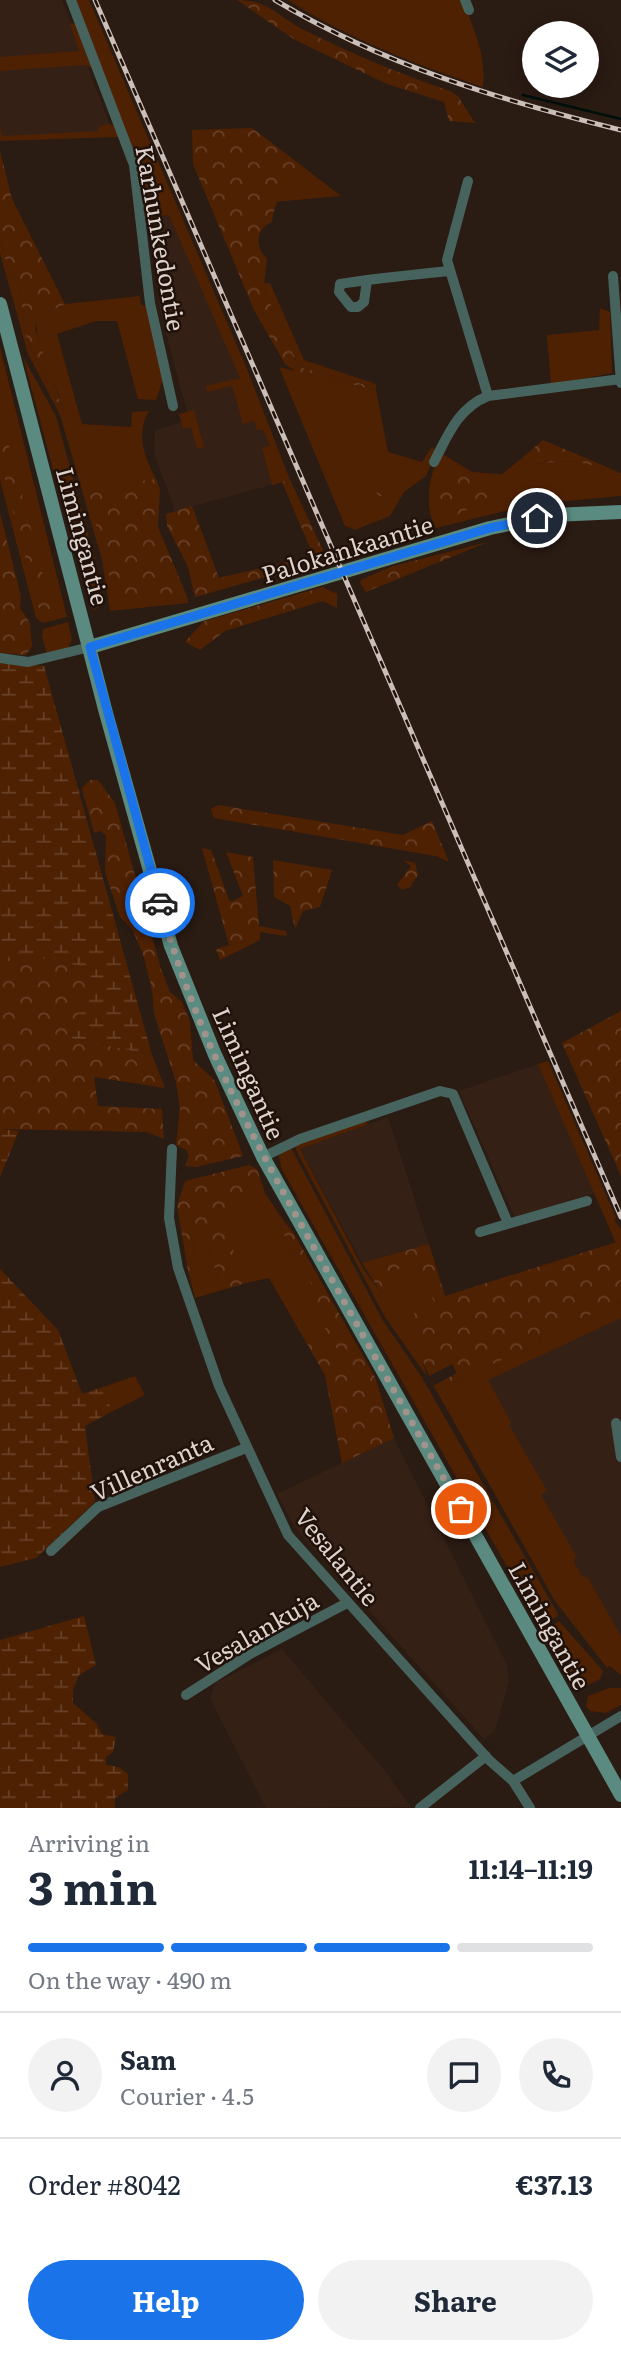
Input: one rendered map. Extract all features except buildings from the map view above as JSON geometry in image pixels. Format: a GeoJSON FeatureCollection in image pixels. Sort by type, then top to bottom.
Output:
{"type":"FeatureCollection","features":[{"type":"Feature","properties":{"kind":"main road","name":"Limingantie"},"geometry":{"type":"LineString","coordinates":[[0,304],[171,946],[215,1055],[263,1157],[621,1795]]}},
{"type":"Feature","properties":{"kind":"main road","name":"Palokankaantie"},"geometry":{"type":"LineString","coordinates":[[90,647],[490,528],[552,515],[621,512]]}},
{"type":"Feature","properties":{"kind":"street","name":"Karhunkedontie"},"geometry":{"type":"LineString","coordinates":[[71,0],[134,165],[154,326],[173,406]]}},
{"type":"Feature","properties":{"kind":"street"},"geometry":{"type":"LineString","coordinates":[[468,181],[449,247],[449,271],[488,396]]}},
{"type":"Feature","properties":{"kind":"street"},"geometry":{"type":"LineString","coordinates":[[367,280],[449,271]]}},
{"type":"Feature","properties":{"kind":"street"},"geometry":{"type":"LineString","coordinates":[[613,276],[621,386]]}},
{"type":"Feature","properties":{"kind":"street"},"geometry":{"type":"LineString","coordinates":[[434,462],[469,404],[488,396],[621,379]]}},
{"type":"Feature","properties":{"kind":"street"},"geometry":{"type":"LineString","coordinates":[[0,658],[29,662],[90,647]]}},
{"type":"Feature","properties":{"kind":"street"},"geometry":{"type":"LineString","coordinates":[[263,1157],[300,1139],[440,1091],[453,1094],[508,1223]]}},
{"type":"Feature","properties":{"kind":"street","name":"Vesalantie"},"geometry":{"type":"LineString","coordinates":[[172,1149],[169,1218],[178,1268],[242,1450],[288,1535],[346,1603],[486,1756],[513,1781],[530,1808]]}},
{"type":"Feature","properties":{"kind":"street"},"geometry":{"type":"LineString","coordinates":[[480,1231],[587,1200]]}},
{"type":"Feature","properties":{"kind":"street"},"geometry":{"type":"LineString","coordinates":[[616,1423],[621,1457]]}},
{"type":"Feature","properties":{"kind":"street","name":"Villenranta"},"geometry":{"type":"LineString","coordinates":[[51,1551],[98,1507],[242,1450]]}},
{"type":"Feature","properties":{"kind":"street","name":"Vesalankuja"},"geometry":{"type":"LineString","coordinates":[[186,1695],[267,1644],[346,1603]]}},
{"type":"Feature","properties":{"kind":"street"},"geometry":{"type":"LineString","coordinates":[[513,1781],[621,1716]]}},
{"type":"Feature","properties":{"kind":"street"},"geometry":{"type":"LineString","coordinates":[[420,1808],[486,1756]]}},
{"type":"Feature","properties":{"kind":"shaded area"},"geometry":{"type":"Polygon","coordinates":[[[0,0],[62,0],[114,135],[0,141],[0,0]]]}},
{"type":"Feature","properties":{"kind":"shaded area"},"geometry":{"type":"Polygon","coordinates":[[[169,215],[286,481],[175,511],[154,453],[155,430],[189,420],[160,310],[149,218],[169,215]]]}},
{"type":"Feature","properties":{"kind":"shaded area"},"geometry":{"type":"Polygon","coordinates":[[[538,1064],[595,1193],[515,1218],[459,1091],[538,1064]]]}},
{"type":"Feature","properties":{"kind":"shaded area"},"geometry":{"type":"Polygon","coordinates":[[[388,1117],[429,1244],[362,1263],[300,1149],[388,1117]]]}},
{"type":"Feature","properties":{"kind":"shaded area"},"geometry":{"type":"Polygon","coordinates":[[[621,1308],[621,1648],[461,1382],[621,1308]]]}},
{"type":"Feature","properties":{"kind":"shaded area"},"geometry":{"type":"Polygon","coordinates":[[[394,1438],[507,1665],[509,1681],[495,1731],[484,1739],[296,1529],[277,1494],[394,1438]]]}},
{"type":"Feature","properties":{"kind":"shaded area"},"geometry":{"type":"Polygon","coordinates":[[[282,1649],[385,1771],[411,1807],[266,1808],[210,1699],[215,1683],[282,1649]]]}},
{"type":"Feature","properties":{"kind":"green space"},"geometry":{"type":"Polygon","coordinates":[[[76,0],[89,0],[247,369],[290,480],[272,485],[262,448],[270,445],[263,430],[257,430],[254,421],[243,424],[232,386],[207,392],[206,386],[240,378],[169,215],[145,218],[138,163],[76,0]]]}},
{"type":"Feature","properties":{"kind":"green space"},"geometry":{"type":"Polygon","coordinates":[[[237,0],[266,6],[295,25],[340,47],[394,71],[450,91],[458,96],[475,123],[449,121],[444,102],[387,84],[295,40],[237,0]]]}},
{"type":"Feature","properties":{"kind":"green space"},"geometry":{"type":"Polygon","coordinates":[[[288,0],[463,0],[481,53],[483,87],[383,50],[288,0]]]}},
{"type":"Feature","properties":{"kind":"green space"},"geometry":{"type":"Polygon","coordinates":[[[70,24],[76,25],[92,68],[85,65],[0,71],[0,57],[79,51],[70,24]]]}},
{"type":"Feature","properties":{"kind":"green space"},"geometry":{"type":"Polygon","coordinates":[[[99,126],[116,126],[118,137],[0,141],[0,127],[2,136],[99,131],[99,126]]]}},
{"type":"Feature","properties":{"kind":"green space"},"geometry":{"type":"Polygon","coordinates":[[[252,128],[302,166],[305,177],[291,186],[278,200],[272,222],[262,229],[259,239],[260,249],[267,259],[264,283],[270,283],[264,289],[299,367],[366,385],[376,384],[376,390],[295,371],[285,364],[254,310],[193,164],[192,130],[252,128]]]}},
{"type":"Feature","properties":{"kind":"green space"},"geometry":{"type":"Polygon","coordinates":[[[0,151],[12,199],[65,304],[37,317],[35,329],[69,427],[26,338],[19,283],[8,270],[0,239],[0,151]]]}},
{"type":"Feature","properties":{"kind":"green space"},"geometry":{"type":"Polygon","coordinates":[[[302,166],[341,196],[274,202],[283,191],[304,177],[302,166]]]}},
{"type":"Feature","properties":{"kind":"green space"},"geometry":{"type":"Polygon","coordinates":[[[0,239],[8,270],[19,283],[26,338],[65,419],[39,340],[37,317],[65,304],[140,296],[141,305],[146,306],[163,379],[156,400],[138,399],[117,321],[96,321],[57,334],[82,424],[131,427],[132,412],[149,411],[142,437],[148,463],[156,479],[86,489],[164,601],[188,599],[188,603],[110,611],[102,560],[60,415],[28,354],[0,253],[0,239]]]}},
{"type":"Feature","properties":{"kind":"green space"},"geometry":{"type":"Polygon","coordinates":[[[270,283],[304,360],[376,384],[366,385],[299,367],[264,289],[270,283]]]}},
{"type":"Feature","properties":{"kind":"green space"},"geometry":{"type":"Polygon","coordinates":[[[600,308],[610,312],[612,373],[551,385],[547,335],[599,330],[600,308]]]}},
{"type":"Feature","properties":{"kind":"green space"},"geometry":{"type":"Polygon","coordinates":[[[0,347],[67,617],[43,623],[36,618],[0,480],[0,347]]]}},
{"type":"Feature","properties":{"kind":"green space"},"geometry":{"type":"Polygon","coordinates":[[[23,357],[56,416],[95,559],[86,560],[83,545],[79,545],[63,506],[23,357]]]}},
{"type":"Feature","properties":{"kind":"green space"},"geometry":{"type":"Polygon","coordinates":[[[279,367],[376,390],[388,452],[422,462],[432,447],[437,451],[426,476],[404,492],[390,516],[355,530],[345,526],[279,367]]]}},
{"type":"Feature","properties":{"kind":"green space"},"geometry":{"type":"Polygon","coordinates":[[[194,410],[204,447],[197,449],[191,427],[183,429],[179,414],[194,410]]]}},
{"type":"Feature","properties":{"kind":"green space"},"geometry":{"type":"Polygon","coordinates":[[[543,440],[621,473],[574,461],[529,464],[522,458],[543,440]]]}},
{"type":"Feature","properties":{"kind":"green space"},"geometry":{"type":"Polygon","coordinates":[[[0,442],[9,445],[52,609],[42,611],[38,607],[0,460],[0,442]]]}},
{"type":"Feature","properties":{"kind":"green space"},"geometry":{"type":"Polygon","coordinates":[[[441,453],[472,472],[502,474],[522,458],[529,464],[574,461],[621,473],[621,496],[533,504],[436,528],[430,510],[429,490],[433,470],[441,453]]]}},
{"type":"Feature","properties":{"kind":"green space"},"geometry":{"type":"Polygon","coordinates":[[[463,470],[473,483],[498,483],[496,492],[440,522],[435,494],[456,472],[463,470]]]}},
{"type":"Feature","properties":{"kind":"green space"},"geometry":{"type":"Polygon","coordinates":[[[156,479],[160,489],[158,527],[188,599],[164,601],[115,597],[86,488],[156,479]]]}},
{"type":"Feature","properties":{"kind":"green space"},"geometry":{"type":"Polygon","coordinates":[[[290,480],[323,550],[316,562],[282,482],[290,480]]]}},
{"type":"Feature","properties":{"kind":"green space"},"geometry":{"type":"Polygon","coordinates":[[[391,483],[398,490],[387,497],[379,496],[372,488],[391,483]]]}},
{"type":"Feature","properties":{"kind":"green space"},"geometry":{"type":"Polygon","coordinates":[[[192,506],[219,578],[295,560],[299,564],[298,568],[195,597],[188,567],[167,526],[166,514],[192,506]]]}},
{"type":"Feature","properties":{"kind":"green space"},"geometry":{"type":"Polygon","coordinates":[[[0,513],[21,596],[20,608],[30,623],[32,646],[26,655],[0,653],[0,513]]]}},
{"type":"Feature","properties":{"kind":"green space"},"geometry":{"type":"Polygon","coordinates":[[[488,542],[366,592],[360,583],[361,580],[393,566],[488,542]]]}},
{"type":"Feature","properties":{"kind":"green space"},"geometry":{"type":"Polygon","coordinates":[[[96,564],[103,604],[94,610],[85,568],[96,564]]]}},
{"type":"Feature","properties":{"kind":"green space"},"geometry":{"type":"Polygon","coordinates":[[[323,587],[337,594],[337,608],[323,601],[225,631],[200,650],[185,642],[204,621],[323,587]]]}},
{"type":"Feature","properties":{"kind":"green space"},"geometry":{"type":"Polygon","coordinates":[[[68,622],[72,639],[68,649],[47,654],[43,629],[68,622]]]}},
{"type":"Feature","properties":{"kind":"green space"},"geometry":{"type":"Polygon","coordinates":[[[0,662],[44,666],[152,1055],[71,1038],[91,981],[90,968],[31,956],[0,963],[0,662]]]}},
{"type":"Feature","properties":{"kind":"green space"},"geometry":{"type":"Polygon","coordinates":[[[90,780],[98,780],[115,803],[161,969],[170,992],[182,1002],[190,1022],[193,1060],[215,1081],[243,1156],[196,1167],[185,1166],[189,1156],[186,1150],[176,1145],[180,1109],[176,1082],[154,1014],[152,990],[143,954],[132,929],[120,917],[105,872],[106,836],[101,831],[94,833],[82,788],[90,780]]]}},
{"type":"Feature","properties":{"kind":"green space"},"geometry":{"type":"Polygon","coordinates":[[[218,805],[403,835],[432,821],[449,862],[436,856],[214,818],[211,809],[218,805]]]}},
{"type":"Feature","properties":{"kind":"green space"},"geometry":{"type":"Polygon","coordinates":[[[202,848],[211,850],[230,902],[243,896],[226,852],[253,857],[259,926],[286,931],[287,936],[260,932],[260,940],[220,960],[216,949],[229,945],[202,848]]]}},
{"type":"Feature","properties":{"kind":"green space"},"geometry":{"type":"Polygon","coordinates":[[[273,860],[332,870],[320,907],[303,911],[295,929],[290,906],[274,897],[273,860]]]}},
{"type":"Feature","properties":{"kind":"green space"},"geometry":{"type":"Polygon","coordinates":[[[403,860],[415,863],[418,875],[410,887],[402,890],[397,885],[411,866],[403,860]]]}},
{"type":"Feature","properties":{"kind":"green space"},"geometry":{"type":"Polygon","coordinates":[[[31,956],[90,968],[91,981],[71,1038],[152,1055],[165,1088],[94,1077],[98,1106],[162,1109],[164,1139],[147,1132],[0,1129],[0,963],[31,956]]]}},
{"type":"Feature","properties":{"kind":"green space"},"geometry":{"type":"Polygon","coordinates":[[[621,1011],[621,1176],[562,1043],[621,1011]]]}},
{"type":"Feature","properties":{"kind":"green space"},"geometry":{"type":"Polygon","coordinates":[[[548,1061],[616,1218],[614,1220],[621,1229],[621,1255],[538,1064],[548,1061]]]}},
{"type":"Feature","properties":{"kind":"green space"},"geometry":{"type":"Polygon","coordinates":[[[364,1121],[369,1124],[300,1149],[364,1270],[382,1294],[397,1270],[421,1260],[420,1276],[436,1303],[421,1357],[427,1377],[385,1317],[296,1150],[295,1145],[364,1121]]]}},
{"type":"Feature","properties":{"kind":"green space"},"geometry":{"type":"Polygon","coordinates":[[[0,1129],[19,1131],[0,1177],[0,1129]]]}},
{"type":"Feature","properties":{"kind":"green space"},"geometry":{"type":"Polygon","coordinates":[[[291,1148],[382,1319],[421,1376],[558,1614],[557,1617],[545,1622],[541,1606],[537,1608],[513,1577],[281,1168],[279,1155],[291,1148]]]}},
{"type":"Feature","properties":{"kind":"green space"},"geometry":{"type":"Polygon","coordinates":[[[249,1165],[257,1169],[265,1193],[229,1213],[224,1226],[246,1283],[222,1290],[207,1244],[199,1235],[193,1250],[194,1269],[192,1274],[188,1271],[177,1206],[185,1181],[249,1165]]]}},
{"type":"Feature","properties":{"kind":"green space"},"geometry":{"type":"Polygon","coordinates":[[[265,1193],[286,1224],[279,1226],[314,1289],[327,1331],[362,1381],[359,1387],[319,1346],[307,1344],[269,1278],[246,1283],[223,1226],[229,1212],[265,1193]]]}},
{"type":"Feature","properties":{"kind":"green space"},"geometry":{"type":"Polygon","coordinates":[[[286,1224],[375,1377],[394,1438],[342,1463],[325,1375],[307,1344],[319,1346],[359,1387],[362,1381],[335,1346],[310,1301],[314,1289],[279,1226],[286,1224]]]}},
{"type":"Feature","properties":{"kind":"green space"},"geometry":{"type":"Polygon","coordinates":[[[199,1234],[207,1244],[222,1290],[195,1298],[188,1271],[192,1274],[194,1245],[199,1234]]]}},
{"type":"Feature","properties":{"kind":"green space"},"geometry":{"type":"Polygon","coordinates":[[[617,1242],[621,1255],[621,1302],[540,1335],[539,1343],[436,1390],[433,1386],[457,1373],[452,1364],[429,1376],[421,1357],[414,1313],[435,1303],[420,1276],[421,1260],[397,1270],[382,1294],[362,1263],[429,1244],[445,1296],[617,1242]]]}},
{"type":"Feature","properties":{"kind":"green space"},"geometry":{"type":"Polygon","coordinates":[[[0,1269],[58,1330],[82,1394],[103,1387],[104,1395],[113,1411],[85,1426],[95,1502],[36,1558],[0,1567],[0,1269]]]}},
{"type":"Feature","properties":{"kind":"green space"},"geometry":{"type":"Polygon","coordinates":[[[621,1302],[621,1318],[488,1380],[511,1422],[509,1425],[547,1491],[541,1495],[576,1556],[574,1563],[582,1576],[588,1578],[621,1636],[621,1675],[610,1666],[607,1668],[555,1601],[436,1390],[539,1343],[540,1335],[621,1302]]]}},
{"type":"Feature","properties":{"kind":"green space"},"geometry":{"type":"Polygon","coordinates":[[[135,1376],[145,1395],[113,1411],[103,1395],[103,1387],[135,1376]]]}},
{"type":"Feature","properties":{"kind":"green space"},"geometry":{"type":"Polygon","coordinates":[[[84,1616],[96,1665],[79,1675],[73,1690],[73,1703],[97,1724],[102,1734],[116,1737],[113,1752],[106,1757],[106,1765],[119,1767],[128,1774],[128,1790],[115,1798],[115,1808],[0,1808],[0,1640],[84,1616]]]}},
{"type":"Feature","properties":{"kind":"green space"},"geometry":{"type":"Polygon","coordinates":[[[559,1621],[603,1671],[600,1679],[584,1687],[573,1683],[549,1628],[559,1621]]]}},
{"type":"Feature","properties":{"kind":"green space"},"geometry":{"type":"Polygon","coordinates":[[[609,1688],[621,1688],[621,1705],[606,1713],[590,1711],[586,1706],[588,1696],[609,1688]]]}},
{"type":"Feature","properties":{"kind":"waterway"},"geometry":{"type":"LineString","coordinates":[[535,98],[621,119]]}},
{"type":"Feature","properties":{"kind":"railway"},"geometry":{"type":"LineString","coordinates":[[95,0],[621,1217]]}},
{"type":"Feature","properties":{"kind":"railway"},"geometry":{"type":"LineString","coordinates":[[275,0],[358,44],[400,62],[487,93],[621,130]]}},
{"type":"Feature","properties":{"kind":"way so far"},"geometry":{"type":"LineString","coordinates":[[160,903],[171,946],[215,1055],[263,1157],[461,1509]]}},
{"type":"Feature","properties":{"kind":"route"},"geometry":{"type":"LineString","coordinates":[[160,903],[90,647],[490,528],[537,518]]}}]}
